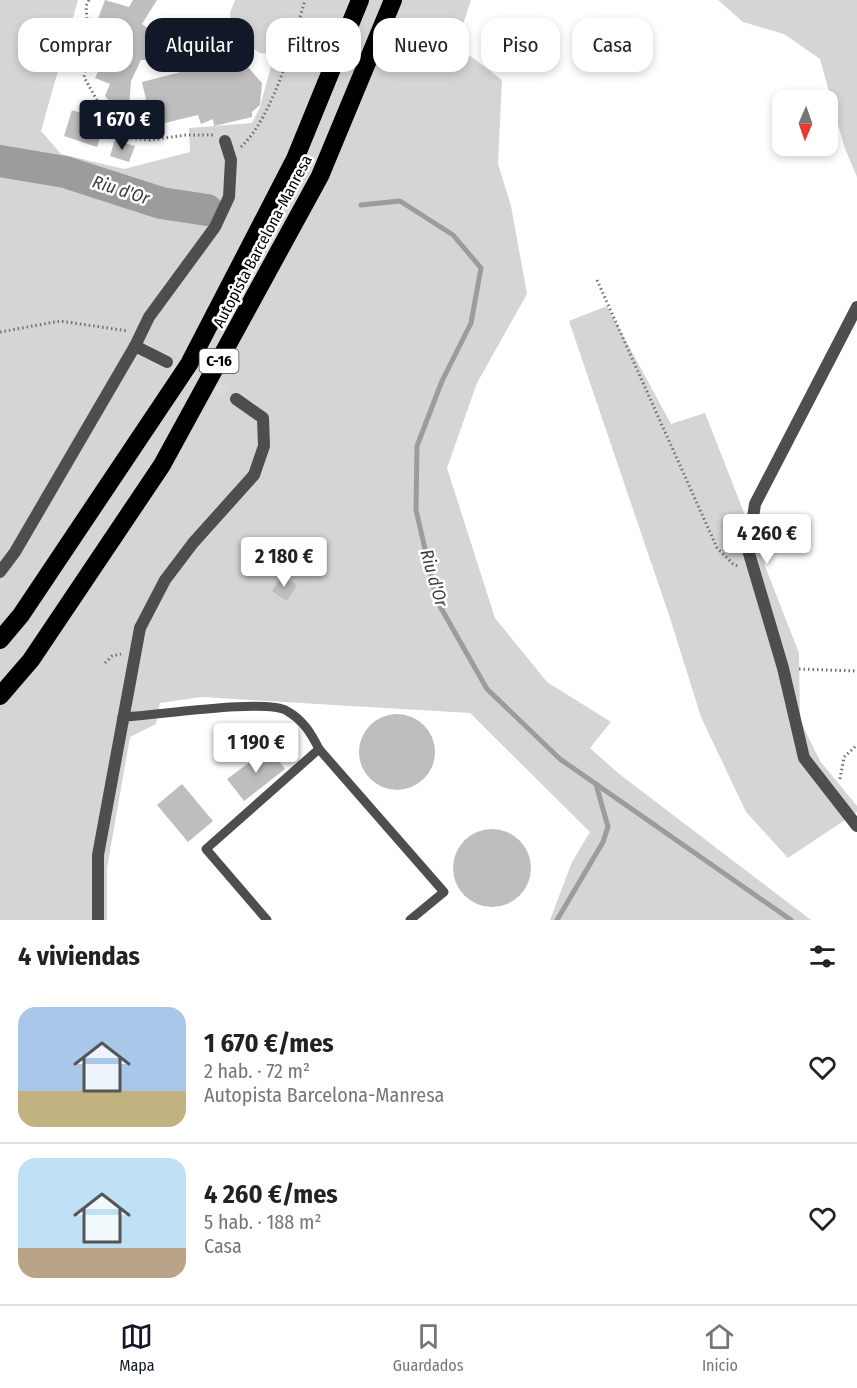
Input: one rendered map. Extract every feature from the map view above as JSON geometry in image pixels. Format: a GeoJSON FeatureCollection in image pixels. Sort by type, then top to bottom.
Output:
{"type":"FeatureCollection","features":[{"type":"Feature","properties":{"kind":"highway","name":"Autopista Barcelona-Manresa"},"geometry":{"type":"LineString","coordinates":[[0,640],[27,605],[189,364],[295,159],[360,0]]}},
{"type":"Feature","properties":{"kind":"highway","name":"Autopista Barcelona-Manresa"},"geometry":{"type":"LineString","coordinates":[[0,696],[31,660],[162,465],[320,176],[393,0]]}},
{"type":"Feature","properties":{"kind":"street"},"geometry":{"type":"LineString","coordinates":[[0,572],[15,552],[138,340],[149,317],[215,228],[229,197],[231,160],[225,141]]}},
{"type":"Feature","properties":{"kind":"street"},"geometry":{"type":"LineString","coordinates":[[857,307],[755,504],[748,550],[783,668],[804,758],[857,826]]}},
{"type":"Feature","properties":{"kind":"street"},"geometry":{"type":"LineString","coordinates":[[138,340],[166,362]]}},
{"type":"Feature","properties":{"kind":"street"},"geometry":{"type":"LineString","coordinates":[[99,920],[98,855],[140,628],[172,571],[254,475],[264,446],[263,418],[236,399]]}},
{"type":"Feature","properties":{"kind":"lane"},"geometry":{"type":"LineString","coordinates":[[122,717],[158,716],[230,706],[285,709],[309,727],[319,749],[444,892],[410,920]]}},
{"type":"Feature","properties":{"kind":"lane"},"geometry":{"type":"LineString","coordinates":[[267,920],[206,849],[319,749]]}},
{"type":"Feature","properties":{"kind":"path"},"geometry":{"type":"LineString","coordinates":[[89,0],[86,10],[89,48],[84,77],[112,127],[138,140],[194,134],[213,135],[225,141]]}},
{"type":"Feature","properties":{"kind":"path"},"geometry":{"type":"LineString","coordinates":[[231,160],[248,140],[285,66],[305,0]]}},
{"type":"Feature","properties":{"kind":"path"},"geometry":{"type":"LineString","coordinates":[[597,280],[717,548],[734,565],[753,567]]}},
{"type":"Feature","properties":{"kind":"path"},"geometry":{"type":"LineString","coordinates":[[0,332],[60,321],[111,327],[138,340]]}},
{"type":"Feature","properties":{"kind":"path"},"geometry":{"type":"LineString","coordinates":[[783,668],[857,671]]}},
{"type":"Feature","properties":{"kind":"path"},"geometry":{"type":"LineString","coordinates":[[846,813],[840,768],[844,757],[857,745]]}},
{"type":"Feature","properties":{"kind":"shaded area"},"geometry":{"type":"Polygon","coordinates":[[[0,0],[78,0],[73,18],[18,18],[18,72],[58,72],[41,131],[61,154],[124,169],[190,152],[189,128],[252,123],[260,107],[269,72],[361,72],[361,18],[266,18],[266,54],[260,53],[254,49],[254,18],[230,18],[235,0],[471,0],[465,18],[373,18],[373,72],[469,72],[469,55],[481,64],[481,72],[491,72],[502,80],[498,164],[511,206],[527,294],[477,383],[447,468],[495,618],[547,682],[611,722],[590,748],[618,773],[811,920],[550,920],[572,862],[590,832],[470,713],[201,697],[160,703],[156,724],[130,737],[107,868],[107,920],[0,920],[0,0]]]}},
{"type":"Feature","properties":{"kind":"shaded area"},"geometry":{"type":"Polygon","coordinates":[[[718,0],[857,0],[857,177],[838,124],[838,90],[829,90],[820,59],[784,34],[743,22],[718,0]]]}},
{"type":"Feature","properties":{"kind":"shaded area"},"geometry":{"type":"Polygon","coordinates":[[[607,306],[671,424],[705,413],[799,653],[800,720],[820,761],[857,806],[857,812],[788,858],[746,812],[701,717],[670,618],[569,321],[607,306]]]}},
{"type":"Feature","properties":{"kind":"building"},"geometry":{"type":"Polygon","coordinates":[[[105,0],[129,7],[133,0],[157,0],[142,24],[145,26],[145,60],[141,60],[131,81],[129,108],[137,129],[121,129],[114,106],[105,96],[110,84],[95,78],[98,72],[133,72],[133,18],[98,18],[105,0]]]}},
{"type":"Feature","properties":{"kind":"building"},"geometry":{"type":"Polygon","coordinates":[[[181,72],[252,72],[262,83],[260,105],[252,112],[252,117],[214,126],[213,119],[201,124],[198,115],[152,126],[142,82],[181,72]]]}},
{"type":"Feature","properties":{"kind":"building"},"geometry":{"type":"Polygon","coordinates":[[[72,110],[96,118],[93,125],[103,129],[97,147],[64,136],[72,110]]]}},
{"type":"Feature","properties":{"kind":"building"},"geometry":{"type":"Polygon","coordinates":[[[115,140],[135,146],[129,162],[110,156],[115,140]]]}},
{"type":"Feature","properties":{"kind":"building"},"geometry":{"type":"Polygon","coordinates":[[[282,575],[297,585],[287,601],[272,591],[282,575]]]}},
{"type":"Feature","properties":{"kind":"building"},"geometry":{"type":"Polygon","coordinates":[[[390,714],[404,714],[418,720],[429,731],[433,737],[435,752],[433,767],[424,779],[412,788],[390,790],[376,784],[365,773],[359,759],[359,745],[365,731],[376,720],[390,714]]]}},
{"type":"Feature","properties":{"kind":"building"},"geometry":{"type":"Polygon","coordinates":[[[269,748],[285,769],[244,801],[227,779],[269,748]]]}},
{"type":"Feature","properties":{"kind":"building"},"geometry":{"type":"Polygon","coordinates":[[[182,784],[213,821],[188,842],[157,805],[182,784]]]}},
{"type":"Feature","properties":{"kind":"building"},"geometry":{"type":"Polygon","coordinates":[[[492,829],[507,832],[519,841],[528,853],[531,868],[528,883],[519,895],[507,904],[492,907],[477,904],[465,895],[456,883],[453,868],[456,853],[465,841],[477,832],[492,829]]]}},
{"type":"Feature","properties":{"kind":"waterway","name":"Riu d'Or"},"geometry":{"type":"LineString","coordinates":[[0,161],[65,172],[161,203],[207,210]]}},
{"type":"Feature","properties":{"kind":"waterway","name":"Riu d'Or"},"geometry":{"type":"LineString","coordinates":[[361,205],[400,201],[453,235],[481,268],[471,323],[442,381],[417,446],[416,510],[437,601],[487,689],[560,759],[791,920]]}},
{"type":"Feature","properties":{"kind":"waterway"},"geometry":{"type":"LineString","coordinates":[[557,920],[603,842],[608,827],[596,784]]}},
{"type":"Feature","properties":{"kind":"tunnel"},"geometry":{"type":"LineString","coordinates":[[167,362],[236,399]]}}]}
